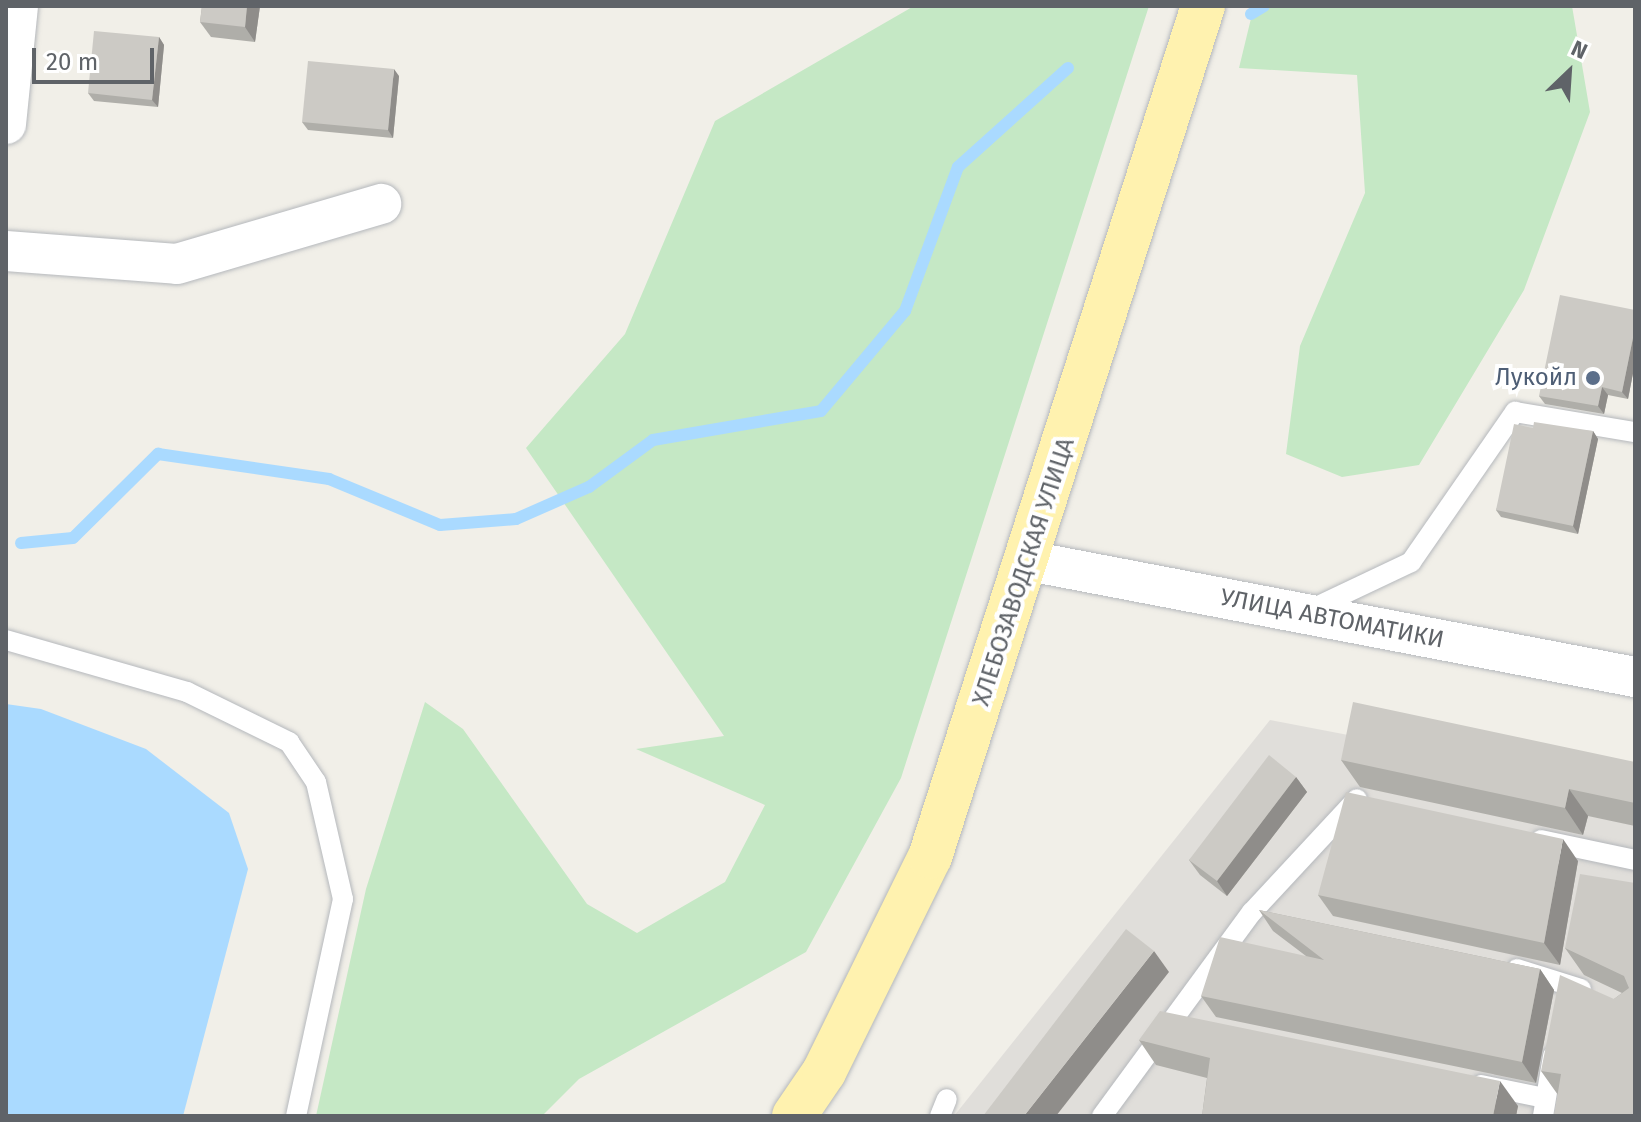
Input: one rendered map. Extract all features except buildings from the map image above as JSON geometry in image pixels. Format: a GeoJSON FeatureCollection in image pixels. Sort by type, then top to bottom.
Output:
{"type":"FeatureCollection","features":[{"type":"Feature","properties":{"kind":"main road","name":"ХЛЕБОЗАВОДСКАЯ УЛИЦА"},"geometry":{"type":"LineString","coordinates":[[794,1116],[824,1072],[930,857],[1029,561],[1203,6]]}},
{"type":"Feature","properties":{"kind":"street"},"geometry":{"type":"LineString","coordinates":[[6,124],[18,6]]}},
{"type":"Feature","properties":{"kind":"street"},"geometry":{"type":"LineString","coordinates":[[6,251],[177,264],[381,204]]}},
{"type":"Feature","properties":{"kind":"street","name":"УЛИЦА АВТОМАТИКИ"},"geometry":{"type":"LineString","coordinates":[[1029,561],[1635,677]]}},
{"type":"Feature","properties":{"kind":"lane"},"geometry":{"type":"LineString","coordinates":[[1303,614],[1411,562],[1515,412],[1635,432]]}},
{"type":"Feature","properties":{"kind":"lane"},"geometry":{"type":"LineString","coordinates":[[6,640],[187,692],[289,742],[316,782],[343,899],[296,1116]]}},
{"type":"Feature","properties":{"kind":"lane"},"geometry":{"type":"LineString","coordinates":[[1102,1116],[1252,912],[1356,799],[1386,806]]}},
{"type":"Feature","properties":{"kind":"lane"},"geometry":{"type":"LineString","coordinates":[[1521,836],[1635,860]]}},
{"type":"Feature","properties":{"kind":"lane"},"geometry":{"type":"LineString","coordinates":[[1589,881],[1595,852]]}},
{"type":"Feature","properties":{"kind":"lane"},"geometry":{"type":"LineString","coordinates":[[1252,912],[1282,918]]}},
{"type":"Feature","properties":{"kind":"lane"},"geometry":{"type":"LineString","coordinates":[[1493,964],[1569,973],[1603,1002]]}},
{"type":"Feature","properties":{"kind":"lane"},"geometry":{"type":"LineString","coordinates":[[1562,1010],[1569,973]]}},
{"type":"Feature","properties":{"kind":"lane"},"geometry":{"type":"LineString","coordinates":[[1172,1021],[1203,1027]]}},
{"type":"Feature","properties":{"kind":"lane"},"geometry":{"type":"LineString","coordinates":[[1451,1079],[1544,1107],[1556,1039]]}},
{"type":"Feature","properties":{"kind":"shaded area"},"geometry":{"type":"Polygon","coordinates":[[[1270,720],[1635,790],[1635,1116],[954,1116],[1270,720]]]}},
{"type":"Feature","properties":{"kind":"green space"},"geometry":{"type":"Polygon","coordinates":[[[914,6],[1149,6],[901,778],[806,952],[579,1079],[542,1116],[316,1116],[366,889],[425,702],[463,729],[587,904],[637,933],[725,882],[765,805],[636,749],[724,736],[526,448],[625,334],[715,121],[914,6]]]}},
{"type":"Feature","properties":{"kind":"green space"},"geometry":{"type":"Polygon","coordinates":[[[1254,6],[1572,6],[1590,112],[1524,290],[1419,465],[1342,477],[1286,454],[1300,346],[1365,193],[1357,75],[1239,68],[1254,6]]]}},
{"type":"Feature","properties":{"kind":"water"},"geometry":{"type":"Polygon","coordinates":[[[6,704],[41,709],[146,749],[229,813],[248,869],[183,1116],[6,1116],[6,704]]]}},
{"type":"Feature","properties":{"kind":"waterway"},"geometry":{"type":"LineString","coordinates":[[1251,14],[1264,6]]}},
{"type":"Feature","properties":{"kind":"waterway"},"geometry":{"type":"LineString","coordinates":[[21,543],[73,538],[158,454],[329,479],[440,525],[516,519],[589,487],[653,440],[821,411],[905,311],[958,167],[1068,68]]}},
{"type":"Feature","properties":{"kind":"place","name":"Лукойл"},"geometry":{"type":"Point","coordinates":[1593,378]}}]}
